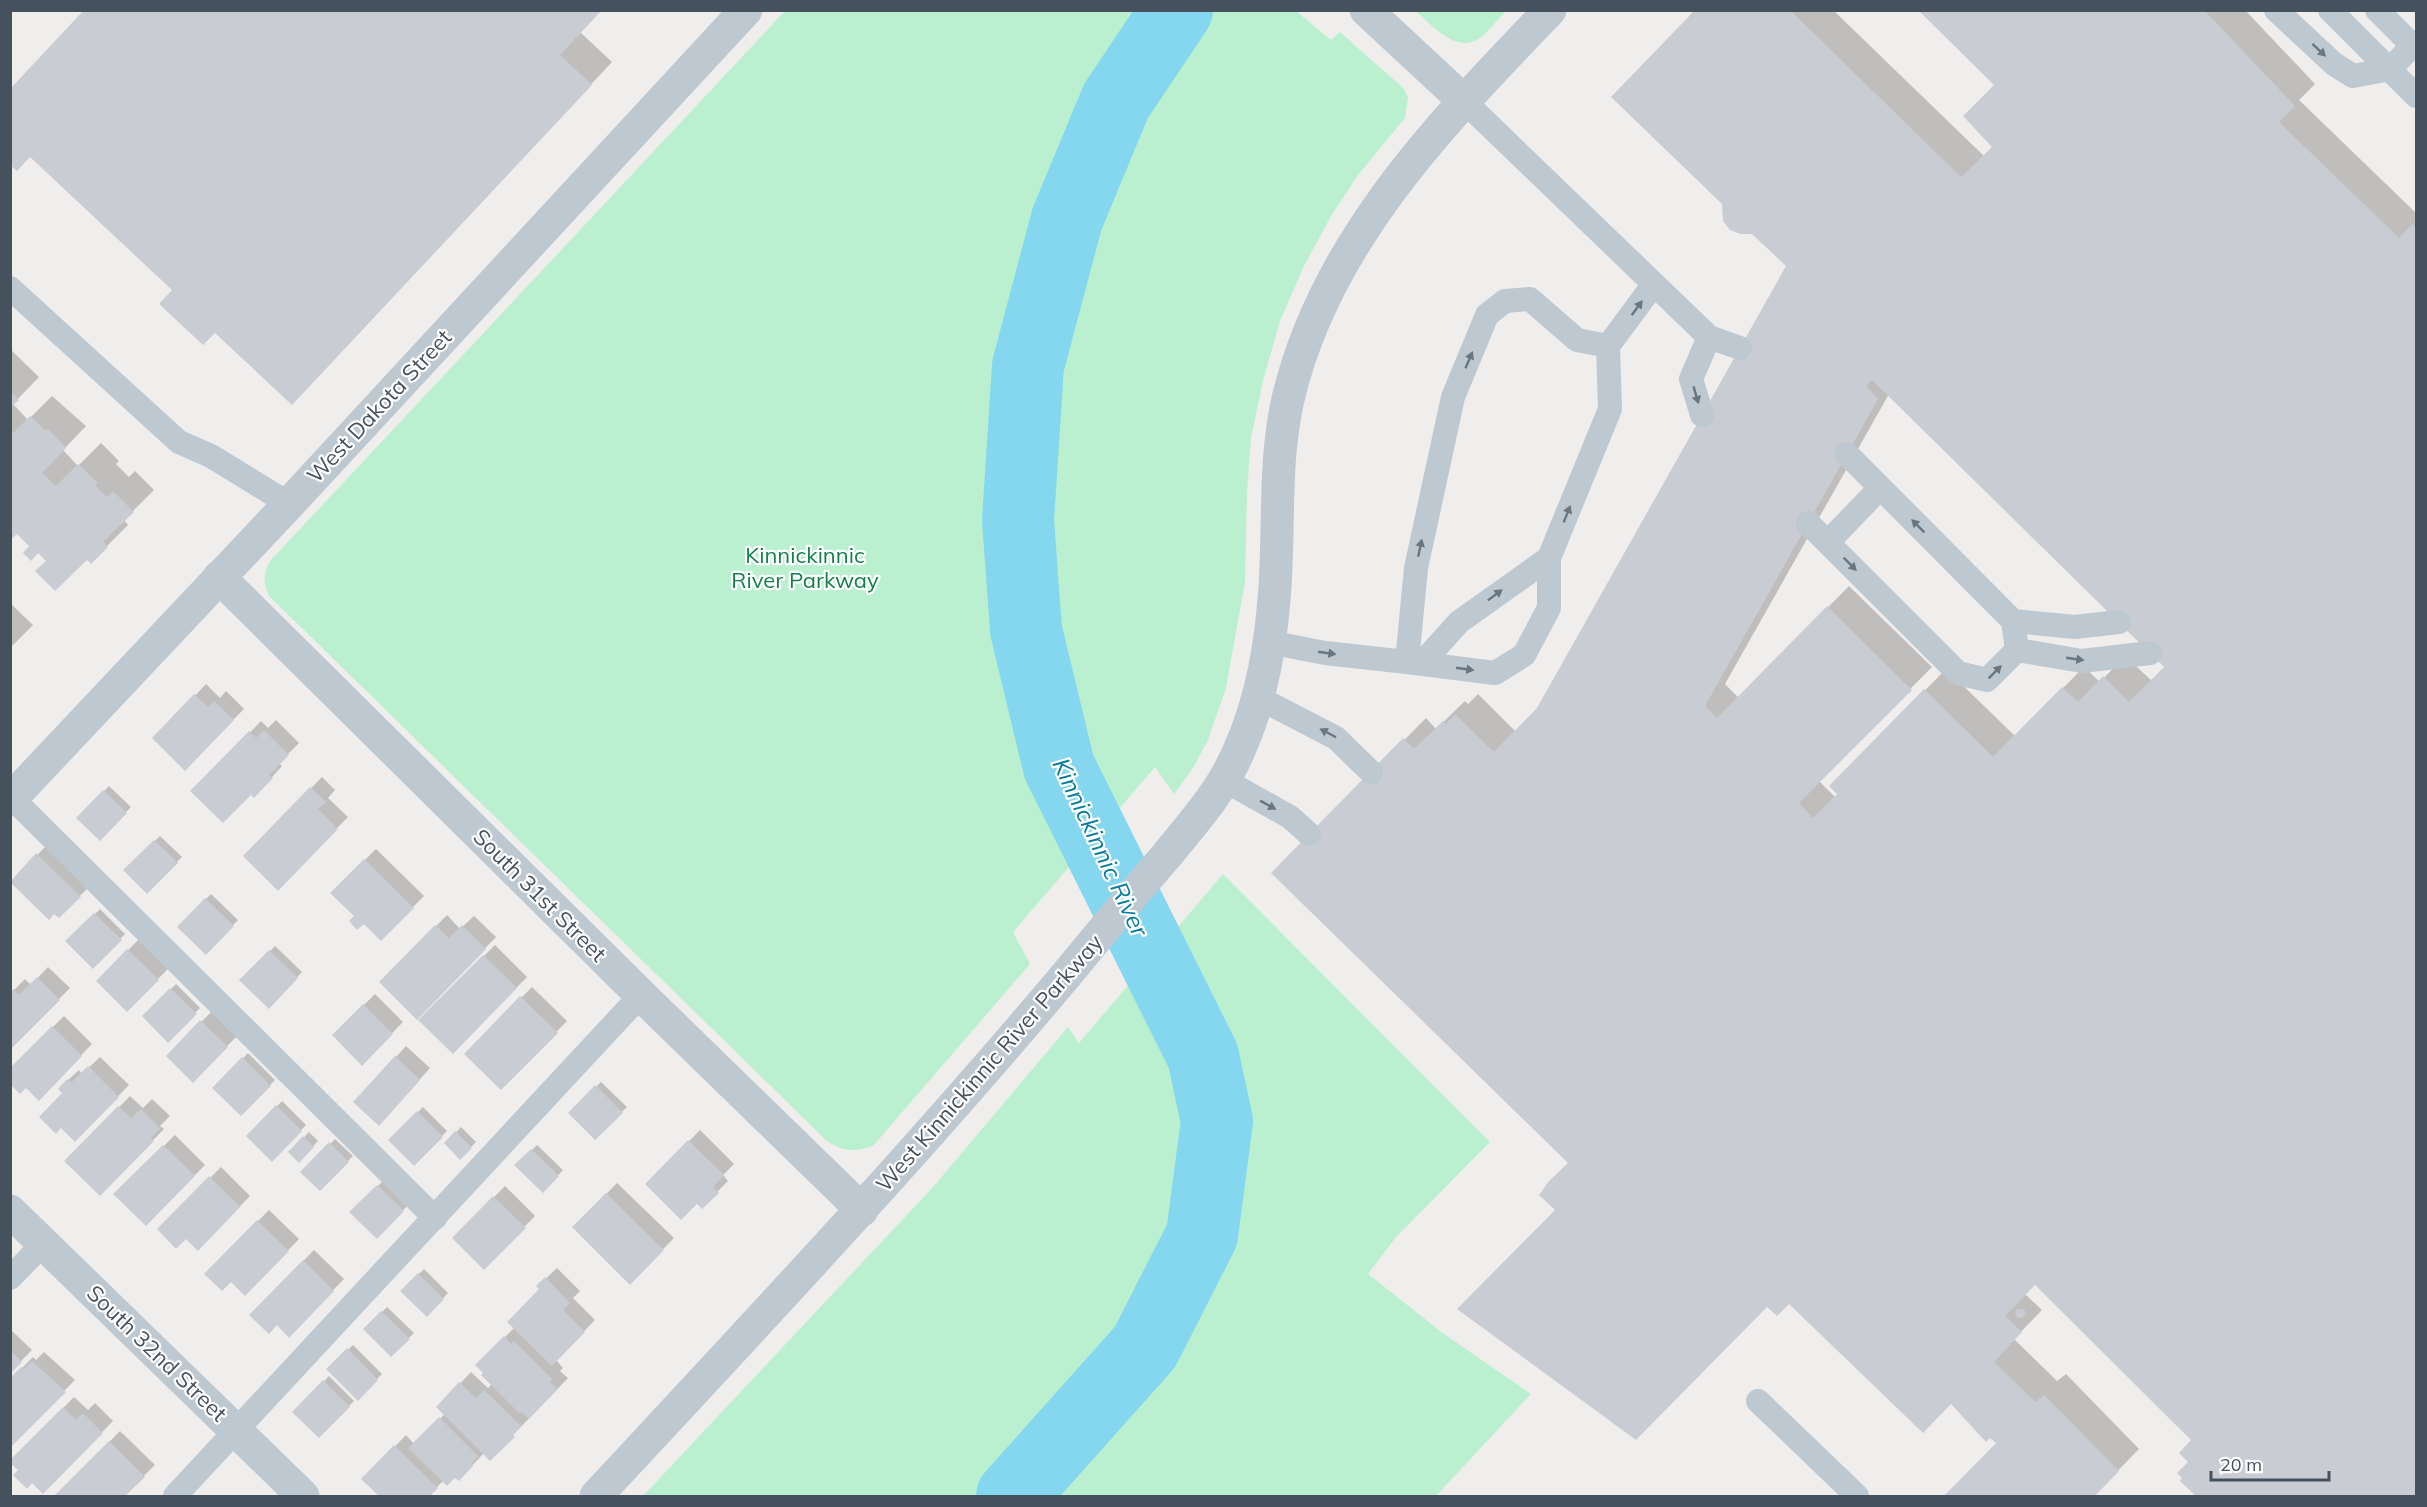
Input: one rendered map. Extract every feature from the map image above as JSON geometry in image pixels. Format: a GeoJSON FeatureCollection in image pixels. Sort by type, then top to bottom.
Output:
{"type":"FeatureCollection","features":[{"type":"Feature","properties":{"kind":"street","name":"West Dakota Street"},"geometry":{"type":"LineString","coordinates":[[11,799],[289,504],[746,10]]}},
{"type":"Feature","properties":{"kind":"street"},"geometry":{"type":"LineString","coordinates":[[1366,10],[1464,100]]}},
{"type":"Feature","properties":{"kind":"street","name":"West Kinnickinnic River Parkway"},"geometry":{"type":"LineString","coordinates":[[596,1497],[862,1210],[1049,995],[1193,823],[1224,780],[1246,738],[1259,698],[1275,598],[1279,472],[1288,400],[1312,324],[1343,262],[1403,171],[1464,100],[1550,10]]}},
{"type":"Feature","properties":{"kind":"street","name":"South 31st Street"},"geometry":{"type":"LineString","coordinates":[[219,577],[641,995],[862,1210]]}},
{"type":"Feature","properties":{"kind":"street","name":"South 32nd Street"},"geometry":{"type":"LineString","coordinates":[[10,1211],[303,1497]]}},
{"type":"Feature","properties":{"kind":"lane"},"geometry":{"type":"LineString","coordinates":[[2276,10],[2334,64],[2353,76],[2390,69],[2415,46],[2377,10]]}},
{"type":"Feature","properties":{"kind":"lane"},"geometry":{"type":"LineString","coordinates":[[2330,10],[2416,96]]}},
{"type":"Feature","properties":{"kind":"lane"},"geometry":{"type":"LineString","coordinates":[[1464,100],[1709,337],[1740,348]]}},
{"type":"Feature","properties":{"kind":"lane"},"geometry":{"type":"LineString","coordinates":[[1269,642],[1325,653],[1495,673],[1524,655],[1549,608],[1549,558],[1610,409],[1608,346],[1654,284]]}},
{"type":"Feature","properties":{"kind":"lane"},"geometry":{"type":"LineString","coordinates":[[10,288],[179,442],[210,456],[289,504]]}},
{"type":"Feature","properties":{"kind":"lane"},"geometry":{"type":"LineString","coordinates":[[1414,662],[1416,568],[1453,397],[1487,315],[1504,301],[1530,299],[1577,340],[1608,346]]}},
{"type":"Feature","properties":{"kind":"lane"},"geometry":{"type":"LineString","coordinates":[[1702,415],[1691,379],[1709,337]]}},
{"type":"Feature","properties":{"kind":"lane"},"geometry":{"type":"LineString","coordinates":[[1847,454],[2013,621],[2017,650]]}},
{"type":"Feature","properties":{"kind":"lane"},"geometry":{"type":"LineString","coordinates":[[1828,542],[1880,488]]}},
{"type":"Feature","properties":{"kind":"lane"},"geometry":{"type":"LineString","coordinates":[[1808,523],[1958,673],[1987,680],[2017,650]]}},
{"type":"Feature","properties":{"kind":"lane"},"geometry":{"type":"LineString","coordinates":[[1414,662],[1459,622],[1549,558]]}},
{"type":"Feature","properties":{"kind":"lane"},"geometry":{"type":"LineString","coordinates":[[2013,621],[2075,627],[2118,622]]}},
{"type":"Feature","properties":{"kind":"lane"},"geometry":{"type":"LineString","coordinates":[[2017,650],[2082,661],[2150,652]]}},
{"type":"Feature","properties":{"kind":"lane"},"geometry":{"type":"LineString","coordinates":[[1259,698],[1336,738],[1371,771]]}},
{"type":"Feature","properties":{"kind":"lane"},"geometry":{"type":"LineString","coordinates":[[1224,780],[1290,817],[1309,834]]}},
{"type":"Feature","properties":{"kind":"lane"},"geometry":{"type":"LineString","coordinates":[[11,799],[435,1218]]}},
{"type":"Feature","properties":{"kind":"lane"},"geometry":{"type":"LineString","coordinates":[[176,1497],[641,995]]}},
{"type":"Feature","properties":{"kind":"lane"},"geometry":{"type":"LineString","coordinates":[[10,1278],[44,1244]]}},
{"type":"Feature","properties":{"kind":"lane"},"geometry":{"type":"LineString","coordinates":[[1758,1401],[1857,1497]]}},
{"type":"Feature","properties":{"kind":"green space","name":"Kinnickinnic River Parkway"},"geometry":{"type":"Polygon","coordinates":[[[785,11],[1296,11],[1331,40],[1340,32],[1403,88],[1408,97],[1405,118],[1358,175],[1331,216],[1304,266],[1280,321],[1263,381],[1251,438],[1245,582],[1226,688],[1208,740],[1193,768],[1174,794],[1155,767],[1013,932],[1030,964],[873,1146],[855,1150],[844,1149],[827,1141],[269,596],[265,582],[265,574],[270,561],[785,11]]]}},
{"type":"Feature","properties":{"kind":"green space"},"geometry":{"type":"Polygon","coordinates":[[[1415,11],[1506,11],[1480,38],[1462,43],[1445,36],[1415,11]]]}},
{"type":"Feature","properties":{"kind":"green space"},"geometry":{"type":"Polygon","coordinates":[[[1223,874],[1490,1142],[1396,1237],[1368,1274],[1444,1334],[1531,1394],[1436,1496],[643,1496],[934,1186],[1068,1027],[1079,1043],[1223,874]]]}},
{"type":"Feature","properties":{"kind":"building"},"geometry":{"type":"Polygon","coordinates":[[[84,10],[602,10],[560,55],[592,85],[292,405],[215,333],[203,345],[159,304],[172,290],[30,157],[17,171],[10,165],[10,89],[84,10]]]}},
{"type":"Feature","properties":{"kind":"building"},"geometry":{"type":"Polygon","coordinates":[[[1695,10],[1790,10],[1961,177],[1992,147],[1963,116],[1994,85],[1918,10],[2204,10],[2295,106],[2279,122],[2399,238],[2412,224],[2416,228],[2416,1496],[2196,1496],[2180,1481],[2182,1478],[2177,1473],[2188,1462],[2179,1453],[2191,1440],[2035,1285],[2005,1316],[2022,1332],[1994,1362],[2035,1402],[2044,1395],[2119,1471],[2095,1496],[1944,1496],[1996,1443],[1990,1438],[1986,1442],[1951,1404],[1923,1433],[1789,1304],[1777,1316],[1767,1307],[1636,1440],[1457,1309],[1555,1210],[1539,1195],[1549,1181],[1568,1163],[1271,873],[1403,738],[1414,749],[1443,721],[1446,724],[1455,714],[1494,752],[1537,708],[1786,266],[1752,234],[1740,234],[1730,230],[1723,221],[1722,204],[1611,97],[1695,10]],[[1872,380],[1866,386],[1878,399],[1705,706],[1717,718],[1827,606],[1912,690],[1799,803],[1813,818],[1837,794],[1829,786],[1924,689],[1993,757],[2062,687],[2078,702],[2103,676],[2129,702],[2164,667],[1872,380]]]}},
{"type":"Feature","properties":{"kind":"building"},"geometry":{"type":"Polygon","coordinates":[[[10,391],[19,400],[10,408],[10,391]]]}},
{"type":"Feature","properties":{"kind":"building"},"geometry":{"type":"Polygon","coordinates":[[[30,416],[46,431],[48,429],[66,448],[42,473],[56,486],[78,464],[98,483],[95,486],[107,497],[113,491],[134,512],[103,542],[108,547],[91,564],[87,560],[55,591],[35,571],[46,561],[38,553],[31,561],[23,553],[29,546],[17,534],[10,540],[10,436],[30,416]]]}},
{"type":"Feature","properties":{"kind":"building"},"geometry":{"type":"Polygon","coordinates":[[[194,694],[208,707],[214,701],[234,720],[185,771],[152,738],[194,694]]]}},
{"type":"Feature","properties":{"kind":"building"},"geometry":{"type":"Polygon","coordinates":[[[264,730],[289,755],[269,775],[273,778],[254,798],[251,795],[223,823],[190,791],[249,731],[256,738],[264,730]]]}},
{"type":"Feature","properties":{"kind":"building"},"geometry":{"type":"Polygon","coordinates":[[[310,787],[326,802],[318,809],[338,829],[278,891],[243,856],[310,787]]]}},
{"type":"Feature","properties":{"kind":"building"},"geometry":{"type":"Polygon","coordinates":[[[103,790],[127,813],[100,841],[76,818],[103,790]]]}},
{"type":"Feature","properties":{"kind":"building"},"geometry":{"type":"Polygon","coordinates":[[[154,840],[178,863],[147,894],[123,870],[154,840]]]}},
{"type":"Feature","properties":{"kind":"building"},"geometry":{"type":"Polygon","coordinates":[[[36,853],[81,897],[59,918],[54,914],[49,920],[10,882],[36,853]]]}},
{"type":"Feature","properties":{"kind":"building"},"geometry":{"type":"Polygon","coordinates":[[[364,859],[414,908],[381,941],[364,924],[357,930],[349,921],[354,916],[330,893],[364,859]]]}},
{"type":"Feature","properties":{"kind":"building"},"geometry":{"type":"Polygon","coordinates":[[[205,898],[234,926],[206,955],[177,927],[205,898]]]}},
{"type":"Feature","properties":{"kind":"building"},"geometry":{"type":"Polygon","coordinates":[[[94,913],[122,940],[93,969],[65,941],[94,913]]]}},
{"type":"Feature","properties":{"kind":"building"},"geometry":{"type":"Polygon","coordinates":[[[435,925],[449,938],[462,925],[486,949],[417,1020],[379,982],[435,925]]]}},
{"type":"Feature","properties":{"kind":"building"},"geometry":{"type":"Polygon","coordinates":[[[127,949],[159,980],[127,1012],[96,981],[127,949]]]}},
{"type":"Feature","properties":{"kind":"building"},"geometry":{"type":"Polygon","coordinates":[[[269,950],[298,978],[269,1009],[239,980],[269,950]]]}},
{"type":"Feature","properties":{"kind":"building"},"geometry":{"type":"Polygon","coordinates":[[[483,955],[517,988],[453,1054],[418,1020],[483,955]]]}},
{"type":"Feature","properties":{"kind":"building"},"geometry":{"type":"Polygon","coordinates":[[[37,977],[60,1000],[10,1050],[10,992],[13,989],[19,995],[37,977]]]}},
{"type":"Feature","properties":{"kind":"building"},"geometry":{"type":"Polygon","coordinates":[[[170,988],[197,1014],[168,1043],[142,1016],[170,988]]]}},
{"type":"Feature","properties":{"kind":"building"},"geometry":{"type":"Polygon","coordinates":[[[520,996],[558,1033],[501,1090],[464,1054],[520,996]]]}},
{"type":"Feature","properties":{"kind":"building"},"geometry":{"type":"Polygon","coordinates":[[[363,1004],[393,1034],[362,1066],[332,1035],[363,1004]]]}},
{"type":"Feature","properties":{"kind":"building"},"geometry":{"type":"Polygon","coordinates":[[[200,1020],[228,1047],[193,1083],[166,1056],[200,1020]]]}},
{"type":"Feature","properties":{"kind":"building"},"geometry":{"type":"Polygon","coordinates":[[[52,1026],[82,1056],[39,1101],[26,1088],[20,1094],[10,1084],[10,1068],[52,1026]]]}},
{"type":"Feature","properties":{"kind":"building"},"geometry":{"type":"Polygon","coordinates":[[[395,1056],[420,1080],[379,1126],[353,1102],[395,1056]]]}},
{"type":"Feature","properties":{"kind":"building"},"geometry":{"type":"Polygon","coordinates":[[[242,1057],[271,1086],[241,1116],[212,1088],[242,1057]]]}},
{"type":"Feature","properties":{"kind":"building"},"geometry":{"type":"Polygon","coordinates":[[[88,1066],[119,1097],[75,1142],[61,1128],[56,1134],[39,1117],[62,1093],[58,1089],[67,1079],[71,1083],[88,1066]]]}},
{"type":"Feature","properties":{"kind":"building"},"geometry":{"type":"Polygon","coordinates":[[[595,1085],[623,1113],[595,1140],[568,1113],[595,1085]]]}},
{"type":"Feature","properties":{"kind":"building"},"geometry":{"type":"Polygon","coordinates":[[[276,1105],[302,1131],[272,1162],[246,1136],[276,1105]]]}},
{"type":"Feature","properties":{"kind":"building"},"geometry":{"type":"Polygon","coordinates":[[[118,1106],[131,1118],[141,1109],[160,1128],[151,1138],[154,1141],[100,1196],[64,1161],[118,1106]]]}},
{"type":"Feature","properties":{"kind":"building"},"geometry":{"type":"Polygon","coordinates":[[[417,1111],[443,1137],[414,1166],[388,1140],[417,1111]]]}},
{"type":"Feature","properties":{"kind":"building"},"geometry":{"type":"Polygon","coordinates":[[[455,1131],[472,1148],[460,1160],[444,1143],[455,1131]]]}},
{"type":"Feature","properties":{"kind":"building"},"geometry":{"type":"Polygon","coordinates":[[[303,1136],[314,1147],[299,1163],[288,1152],[303,1136]]]}},
{"type":"Feature","properties":{"kind":"building"},"geometry":{"type":"Polygon","coordinates":[[[688,1140],[724,1175],[713,1187],[719,1193],[702,1209],[697,1204],[681,1220],[645,1184],[688,1140]]]}},
{"type":"Feature","properties":{"kind":"building"},"geometry":{"type":"Polygon","coordinates":[[[329,1142],[349,1162],[320,1191],[300,1172],[329,1142]]]}},
{"type":"Feature","properties":{"kind":"building"},"geometry":{"type":"Polygon","coordinates":[[[163,1145],[195,1176],[146,1226],[113,1194],[163,1145]]]}},
{"type":"Feature","properties":{"kind":"building"},"geometry":{"type":"Polygon","coordinates":[[[531,1149],[559,1176],[543,1193],[514,1165],[531,1149]]]}},
{"type":"Feature","properties":{"kind":"building"},"geometry":{"type":"Polygon","coordinates":[[[209,1176],[240,1207],[198,1251],[186,1239],[176,1249],[157,1229],[209,1176]]]}},
{"type":"Feature","properties":{"kind":"building"},"geometry":{"type":"Polygon","coordinates":[[[377,1185],[404,1211],[377,1239],[349,1212],[377,1185]]]}},
{"type":"Feature","properties":{"kind":"building"},"geometry":{"type":"Polygon","coordinates":[[[606,1193],[664,1250],[630,1285],[572,1227],[606,1193]]]}},
{"type":"Feature","properties":{"kind":"building"},"geometry":{"type":"Polygon","coordinates":[[[493,1196],[526,1228],[484,1270],[452,1238],[493,1196]]]}},
{"type":"Feature","properties":{"kind":"building"},"geometry":{"type":"Polygon","coordinates":[[[257,1220],[289,1251],[245,1296],[231,1282],[222,1291],[204,1274],[257,1220]]]}},
{"type":"Feature","properties":{"kind":"building"},"geometry":{"type":"Polygon","coordinates":[[[303,1260],[334,1291],[289,1338],[277,1325],[269,1334],[249,1315],[303,1260]]]}},
{"type":"Feature","properties":{"kind":"building"},"geometry":{"type":"Polygon","coordinates":[[[418,1273],[444,1299],[427,1317],[400,1291],[418,1273]]]}},
{"type":"Feature","properties":{"kind":"building"},"geometry":{"type":"Polygon","coordinates":[[[545,1277],[570,1303],[563,1310],[585,1332],[552,1366],[507,1322],[539,1289],[536,1286],[545,1277]]]}},
{"type":"Feature","properties":{"kind":"building"},"geometry":{"type":"Polygon","coordinates":[[[2018,1309],[2024,1309],[2026,1314],[2022,1318],[2017,1317],[2015,1312],[2018,1309]]]}},
{"type":"Feature","properties":{"kind":"building"},"geometry":{"type":"Polygon","coordinates":[[[381,1311],[410,1339],[391,1357],[363,1329],[381,1311]]]}},
{"type":"Feature","properties":{"kind":"building"},"geometry":{"type":"Polygon","coordinates":[[[504,1336],[511,1344],[514,1341],[553,1380],[550,1382],[558,1389],[529,1419],[522,1412],[520,1414],[481,1375],[483,1373],[475,1365],[504,1336]]]}},
{"type":"Feature","properties":{"kind":"building"},"geometry":{"type":"Polygon","coordinates":[[[347,1348],[378,1380],[358,1401],[326,1369],[347,1348]]]}},
{"type":"Feature","properties":{"kind":"building"},"geometry":{"type":"Polygon","coordinates":[[[10,1350],[22,1362],[10,1374],[10,1350]]]}},
{"type":"Feature","properties":{"kind":"building"},"geometry":{"type":"Polygon","coordinates":[[[32,1361],[66,1392],[10,1448],[10,1378],[21,1367],[24,1369],[32,1361]]]}},
{"type":"Feature","properties":{"kind":"building"},"geometry":{"type":"Polygon","coordinates":[[[323,1380],[350,1407],[319,1438],[292,1412],[323,1380]]]}},
{"type":"Feature","properties":{"kind":"building"},"geometry":{"type":"Polygon","coordinates":[[[459,1382],[476,1398],[484,1390],[521,1426],[513,1435],[515,1437],[490,1461],[436,1407],[459,1382]]]}},
{"type":"Feature","properties":{"kind":"building"},"geometry":{"type":"Polygon","coordinates":[[[63,1407],[76,1420],[83,1413],[103,1433],[43,1494],[32,1483],[27,1489],[13,1475],[18,1470],[10,1463],[10,1460],[63,1407]]]}},
{"type":"Feature","properties":{"kind":"building"},"geometry":{"type":"Polygon","coordinates":[[[439,1417],[478,1456],[471,1464],[473,1466],[459,1481],[455,1478],[447,1486],[408,1448],[439,1417]]]}},
{"type":"Feature","properties":{"kind":"building"},"geometry":{"type":"Polygon","coordinates":[[[109,1441],[145,1477],[125,1496],[54,1496],[109,1441]]]}},
{"type":"Feature","properties":{"kind":"building"},"geometry":{"type":"Polygon","coordinates":[[[394,1445],[438,1488],[430,1496],[379,1496],[361,1479],[394,1445]]]}},
{"type":"Feature","properties":{"kind":"waterway","name":"Kinnickinnic River"},"geometry":{"type":"LineString","coordinates":[[1012,1496],[1145,1347],[1202,1235],[1217,1121],[1203,1056],[1059,767],[1026,630],[1018,520],[1028,366],[1067,219],[1116,101],[1177,10]]}}]}
